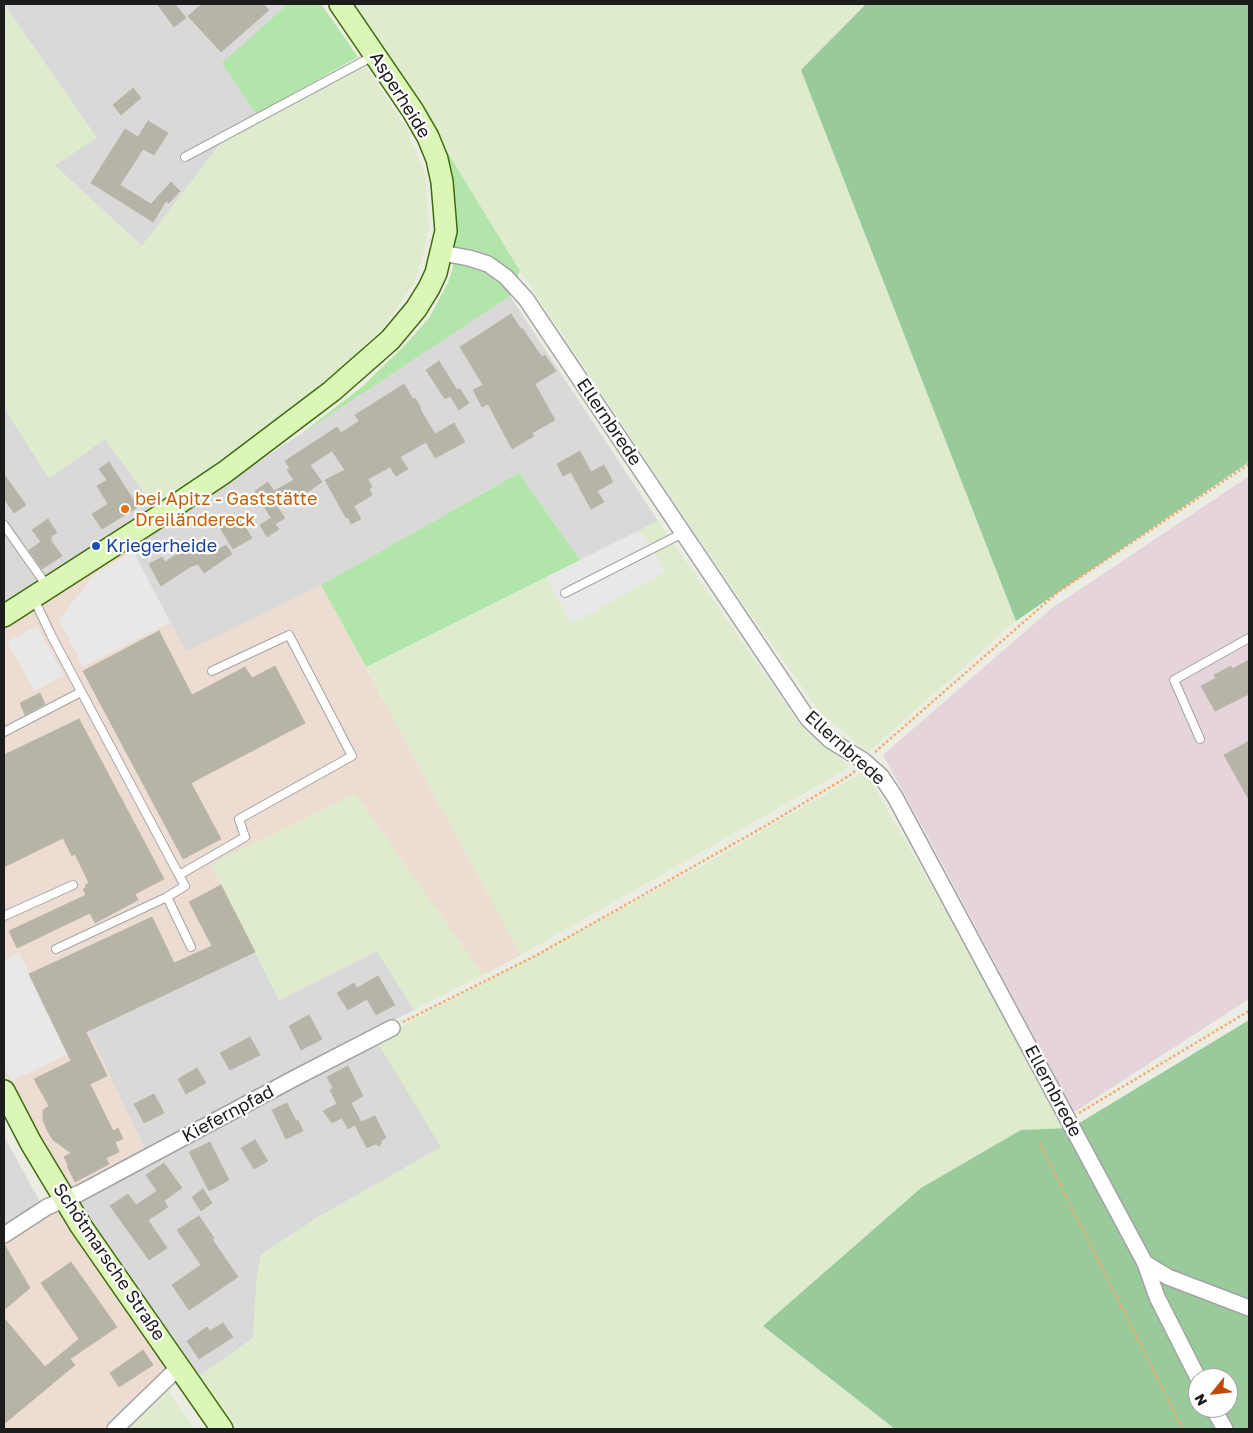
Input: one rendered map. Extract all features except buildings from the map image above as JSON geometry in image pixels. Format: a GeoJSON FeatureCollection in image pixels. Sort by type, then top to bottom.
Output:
{"type":"FeatureCollection","features":[{"type":"Feature","properties":{"kind":"street","name":"Asperheide"},"geometry":{"type":"LineString","coordinates":[[340,4],[413,111],[428,137],[442,182],[446,207],[446,231],[442,253]]}},
{"type":"Feature","properties":{"kind":"street","name":"Ellernbrede"},"geometry":{"type":"LineString","coordinates":[[442,253],[488,264],[506,277],[526,299],[808,719],[830,740],[864,761],[881,776],[895,798],[1145,1262],[1168,1277],[1249,1308]]}},
{"type":"Feature","properties":{"kind":"street"},"geometry":{"type":"LineString","coordinates":[[4,616],[226,472],[330,393],[390,340],[416,309],[436,273],[442,253]]}},
{"type":"Feature","properties":{"kind":"street","name":"Kiefernpfad"},"geometry":{"type":"LineString","coordinates":[[4,1235],[47,1206],[80,1193],[392,1028]]}},
{"type":"Feature","properties":{"kind":"street","name":"Schötmarsche Straße"},"geometry":{"type":"LineString","coordinates":[[4,1090],[31,1144],[64,1199],[222,1429]]}},
{"type":"Feature","properties":{"kind":"street"},"geometry":{"type":"LineString","coordinates":[[1145,1262],[1157,1297],[1193,1368]]}},
{"type":"Feature","properties":{"kind":"street"},"geometry":{"type":"LineString","coordinates":[[115,1429],[179,1367]]}},
{"type":"Feature","properties":{"kind":"street"},"geometry":{"type":"LineString","coordinates":[[1219,1418],[1225,1429]]}},
{"type":"Feature","properties":{"kind":"lane"},"geometry":{"type":"LineString","coordinates":[[185,157],[374,54]]}},
{"type":"Feature","properties":{"kind":"lane"},"geometry":{"type":"LineString","coordinates":[[4,525],[41,592],[81,692],[185,886],[167,897],[56,949]]}},
{"type":"Feature","properties":{"kind":"lane"},"geometry":{"type":"LineString","coordinates":[[565,593],[683,533]]}},
{"type":"Feature","properties":{"kind":"lane"},"geometry":{"type":"LineString","coordinates":[[179,875],[245,837],[239,819],[352,756],[289,635],[212,671]]}},
{"type":"Feature","properties":{"kind":"lane"},"geometry":{"type":"LineString","coordinates":[[1200,739],[1174,680],[1249,638]]}},
{"type":"Feature","properties":{"kind":"lane"},"geometry":{"type":"LineString","coordinates":[[4,732],[81,692]]}},
{"type":"Feature","properties":{"kind":"lane"},"geometry":{"type":"LineString","coordinates":[[4,916],[73,884]]}},
{"type":"Feature","properties":{"kind":"lane"},"geometry":{"type":"LineString","coordinates":[[167,897],[191,947]]}},
{"type":"Feature","properties":{"kind":"path"},"geometry":{"type":"LineString","coordinates":[[392,1028],[535,956],[750,835],[852,774],[864,761],[1058,592],[1249,464]]}},
{"type":"Feature","properties":{"kind":"path"},"geometry":{"type":"LineString","coordinates":[[1068,1119],[1249,1011]]}},
{"type":"Feature","properties":{"kind":"path"},"geometry":{"type":"LineString","coordinates":[[1040,1144],[1183,1429]]}},
{"type":"Feature","properties":{"kind":"shaded area"},"geometry":{"type":"Polygon","coordinates":[[[4,4],[288,4],[223,63],[256,114],[221,143],[142,246],[54,165],[96,137],[4,4]]]}},
{"type":"Feature","properties":{"kind":"shaded area"},"geometry":{"type":"Polygon","coordinates":[[[510,296],[658,521],[580,560],[519,473],[321,585],[186,652],[129,544],[301,434],[510,296]]]}},
{"type":"Feature","properties":{"kind":"shaded area"},"geometry":{"type":"Polygon","coordinates":[[[4,408],[49,478],[105,439],[156,509],[4,606],[4,408]]]}},
{"type":"Feature","properties":{"kind":"shaded area"},"geometry":{"type":"Polygon","coordinates":[[[1249,476],[1249,999],[1074,1112],[883,755],[1052,608],[1249,476]]]}},
{"type":"Feature","properties":{"kind":"shaded area"},"geometry":{"type":"Polygon","coordinates":[[[639,531],[654,548],[665,572],[571,623],[546,577],[639,531]]]}},
{"type":"Feature","properties":{"kind":"shaded area"},"geometry":{"type":"Polygon","coordinates":[[[129,544],[186,652],[321,585],[521,955],[483,975],[355,794],[255,952],[88,1031],[146,1151],[69,1192],[4,1074],[4,628],[129,544]]]}},
{"type":"Feature","properties":{"kind":"shaded area"},"geometry":{"type":"Polygon","coordinates":[[[133,551],[170,622],[83,667],[59,620],[93,575],[133,551]]]}},
{"type":"Feature","properties":{"kind":"shaded area"},"geometry":{"type":"Polygon","coordinates":[[[37,626],[64,675],[35,691],[7,642],[37,626]]]}},
{"type":"Feature","properties":{"kind":"shaded area"},"geometry":{"type":"Polygon","coordinates":[[[377,951],[414,1010],[372,1032],[442,1147],[320,1216],[261,1255],[257,1277],[253,1338],[198,1377],[76,1200],[146,1151],[88,1031],[255,952],[279,1000],[377,951]]]}},
{"type":"Feature","properties":{"kind":"shaded area"},"geometry":{"type":"Polygon","coordinates":[[[19,952],[68,1054],[11,1081],[4,1065],[4,960],[19,952]]]}},
{"type":"Feature","properties":{"kind":"shaded area"},"geometry":{"type":"Polygon","coordinates":[[[4,1136],[40,1202],[4,1225],[4,1136]]]}},
{"type":"Feature","properties":{"kind":"shaded area"},"geometry":{"type":"Polygon","coordinates":[[[55,1212],[66,1215],[166,1369],[103,1429],[4,1429],[4,1242],[44,1216],[55,1212]]]}},
{"type":"Feature","properties":{"kind":"green space"},"geometry":{"type":"Polygon","coordinates":[[[4,4],[97,138],[54,166],[142,246],[221,143],[365,66],[406,127],[426,176],[429,228],[423,254],[415,281],[385,325],[333,377],[156,509],[105,439],[49,478],[4,408],[4,4]]]}},
{"type":"Feature","properties":{"kind":"green space"},"geometry":{"type":"Polygon","coordinates":[[[288,4],[321,4],[358,57],[256,114],[222,63],[288,4]]]}},
{"type":"Feature","properties":{"kind":"green space"},"geometry":{"type":"Polygon","coordinates":[[[349,4],[866,4],[802,70],[1016,621],[868,752],[820,712],[734,591],[520,271],[443,145],[349,4]]]}},
{"type":"Feature","properties":{"kind":"green space"},"geometry":{"type":"Polygon","coordinates":[[[866,4],[1249,4],[1249,462],[1016,621],[801,70],[866,4]]]}},
{"type":"Feature","properties":{"kind":"green space"},"geometry":{"type":"Polygon","coordinates":[[[443,145],[520,271],[510,296],[301,434],[363,386],[406,344],[429,318],[448,283],[453,267],[455,231],[443,145]]]}},
{"type":"Feature","properties":{"kind":"green space"},"geometry":{"type":"Polygon","coordinates":[[[519,473],[580,560],[366,667],[321,585],[519,473]]]}},
{"type":"Feature","properties":{"kind":"green space"},"geometry":{"type":"Polygon","coordinates":[[[658,521],[800,725],[850,767],[521,955],[366,667],[658,521]]]}},
{"type":"Feature","properties":{"kind":"green space"},"geometry":{"type":"Polygon","coordinates":[[[865,771],[1071,1128],[763,1326],[895,1429],[234,1429],[198,1377],[253,1338],[257,1277],[261,1255],[320,1216],[441,1147],[376,1040],[705,864],[865,771]]]}},
{"type":"Feature","properties":{"kind":"green space"},"geometry":{"type":"Polygon","coordinates":[[[355,794],[483,975],[414,1010],[377,951],[279,1000],[211,864],[355,794]]]}},
{"type":"Feature","properties":{"kind":"green space"},"geometry":{"type":"Polygon","coordinates":[[[1249,1020],[1249,1429],[895,1429],[763,1326],[921,1188],[1021,1130],[1071,1128],[1249,1020]]]}},
{"type":"Feature","properties":{"kind":"green space"},"geometry":{"type":"Polygon","coordinates":[[[168,1390],[195,1429],[126,1429],[168,1390]]]}},
{"type":"Feature","properties":{"kind":"place","name":"bei Apitz - Gaststätte Dreiländereck"},"geometry":{"type":"Point","coordinates":[125,509]}},
{"type":"Feature","properties":{"kind":"place","name":"Kriegerheide"},"geometry":{"type":"Point","coordinates":[96,546]}}]}
